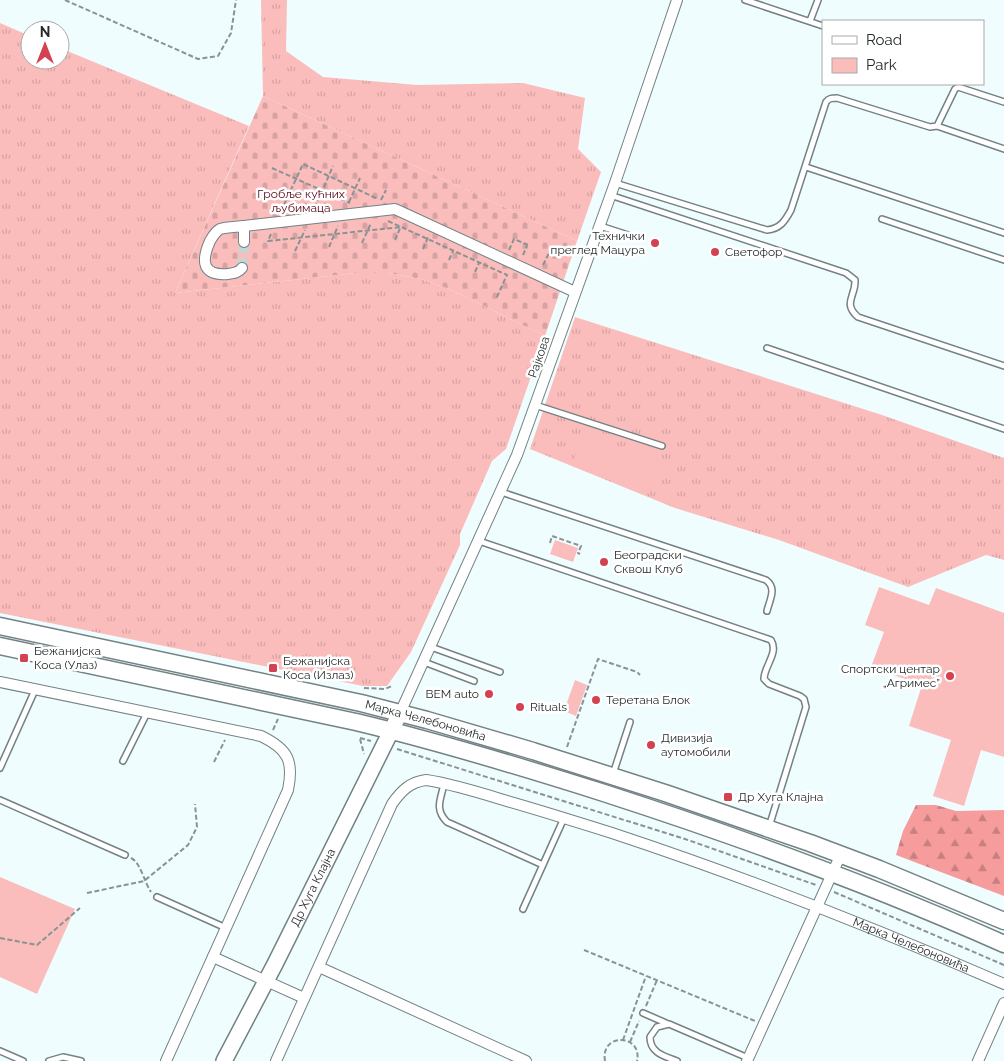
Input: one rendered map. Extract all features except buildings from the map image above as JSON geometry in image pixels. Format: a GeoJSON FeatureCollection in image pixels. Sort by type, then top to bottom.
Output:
{"type":"FeatureCollection","features":[{"type":"Feature","properties":{"kind":"main road","name":"Марка Челебоновића"},"geometry":{"type":"LineString","coordinates":[[0,626],[400,713],[523,748],[769,828],[841,854],[1004,921]]}},
{"type":"Feature","properties":{"kind":"main road","name":"Марка Челебоновића"},"geometry":{"type":"LineString","coordinates":[[0,646],[392,730],[522,767],[666,813],[833,872],[1004,944]]}},
{"type":"Feature","properties":{"kind":"main road","name":"Др Хуга Клајна"},"geometry":{"type":"LineString","coordinates":[[224,1061],[400,713]]}},
{"type":"Feature","properties":{"kind":"street","name":"Рајкова"},"geometry":{"type":"LineString","coordinates":[[400,713],[517,455],[615,183],[677,0]]}},
{"type":"Feature","properties":{"kind":"street"},"geometry":{"type":"LineString","coordinates":[[242,268],[236,273],[220,274],[208,270],[204,253],[216,232],[225,228],[395,209],[575,292]]}},
{"type":"Feature","properties":{"kind":"street"},"geometry":{"type":"LineString","coordinates":[[244,226],[244,242]]}},
{"type":"Feature","properties":{"kind":"street"},"geometry":{"type":"LineString","coordinates":[[0,682],[261,736],[278,746],[289,762],[292,774],[288,790],[166,1061]]}},
{"type":"Feature","properties":{"kind":"street","name":"Марка Челебоновића"},"geometry":{"type":"LineString","coordinates":[[319,967],[392,804],[407,786],[426,780],[564,818],[717,868],[913,944],[1004,984]]}},
{"type":"Feature","properties":{"kind":"street"},"geometry":{"type":"LineString","coordinates":[[748,1059],[841,854]]}},
{"type":"Feature","properties":{"kind":"street"},"geometry":{"type":"LineString","coordinates":[[213,957],[304,998]]}},
{"type":"Feature","properties":{"kind":"street"},"geometry":{"type":"LineString","coordinates":[[276,1061],[319,967],[526,1061]]}},
{"type":"Feature","properties":{"kind":"street"},"geometry":{"type":"LineString","coordinates":[[978,1061],[1004,1003]]}},
{"type":"Feature","properties":{"kind":"lane"},"geometry":{"type":"LineString","coordinates":[[745,0],[822,26]]}},
{"type":"Feature","properties":{"kind":"lane"},"geometry":{"type":"LineString","coordinates":[[810,22],[818,0]]}},
{"type":"Feature","properties":{"kind":"lane"},"geometry":{"type":"LineString","coordinates":[[937,126],[955,89],[958,88],[1004,102]]}},
{"type":"Feature","properties":{"kind":"lane"},"geometry":{"type":"LineString","coordinates":[[615,183],[767,230],[780,226],[786,220],[791,210],[826,102],[829,99],[837,98],[930,127],[937,126],[1004,148]]}},
{"type":"Feature","properties":{"kind":"lane"},"geometry":{"type":"LineString","coordinates":[[806,167],[1004,233]]}},
{"type":"Feature","properties":{"kind":"lane"},"geometry":{"type":"LineString","coordinates":[[610,194],[846,273],[855,280],[850,302],[851,309],[858,317],[1004,366]]}},
{"type":"Feature","properties":{"kind":"lane"},"geometry":{"type":"LineString","coordinates":[[882,219],[1004,260]]}},
{"type":"Feature","properties":{"kind":"lane"},"geometry":{"type":"LineString","coordinates":[[599,226],[628,235]]}},
{"type":"Feature","properties":{"kind":"lane"},"geometry":{"type":"LineString","coordinates":[[768,348],[1004,429]]}},
{"type":"Feature","properties":{"kind":"lane"},"geometry":{"type":"LineString","coordinates":[[535,405],[662,446]]}},
{"type":"Feature","properties":{"kind":"lane"},"geometry":{"type":"LineString","coordinates":[[500,492],[766,580],[772,588],[767,611]]}},
{"type":"Feature","properties":{"kind":"lane"},"geometry":{"type":"LineString","coordinates":[[479,541],[771,640],[774,652],[764,675],[765,681],[800,696],[804,699],[806,707],[769,828]]}},
{"type":"Feature","properties":{"kind":"lane"},"geometry":{"type":"LineString","coordinates":[[431,647],[500,672]]}},
{"type":"Feature","properties":{"kind":"lane"},"geometry":{"type":"LineString","coordinates":[[424,662],[474,681]]}},
{"type":"Feature","properties":{"kind":"lane"},"geometry":{"type":"LineString","coordinates":[[0,768],[35,690]]}},
{"type":"Feature","properties":{"kind":"lane"},"geometry":{"type":"LineString","coordinates":[[123,761],[147,712]]}},
{"type":"Feature","properties":{"kind":"lane"},"geometry":{"type":"LineString","coordinates":[[612,776],[630,722]]}},
{"type":"Feature","properties":{"kind":"lane"},"geometry":{"type":"LineString","coordinates":[[444,784],[439,808],[441,816],[447,822],[543,865]]}},
{"type":"Feature","properties":{"kind":"lane"},"geometry":{"type":"LineString","coordinates":[[0,800],[125,855]]}},
{"type":"Feature","properties":{"kind":"lane"},"geometry":{"type":"LineString","coordinates":[[523,909],[564,818]]}},
{"type":"Feature","properties":{"kind":"lane"},"geometry":{"type":"LineString","coordinates":[[157,897],[226,928]]}},
{"type":"Feature","properties":{"kind":"lane"},"geometry":{"type":"LineString","coordinates":[[643,1013],[748,1059]]}},
{"type":"Feature","properties":{"kind":"lane"},"geometry":{"type":"LineString","coordinates":[[669,1024],[657,1027],[653,1031],[650,1043],[657,1053],[677,1061]]}},
{"type":"Feature","properties":{"kind":"lane"},"geometry":{"type":"LineString","coordinates":[[0,1050],[23,1061]]}},
{"type":"Feature","properties":{"kind":"lane"},"geometry":{"type":"LineString","coordinates":[[49,1061],[63,1057],[81,1061]]}},
{"type":"Feature","properties":{"kind":"path"},"geometry":{"type":"LineString","coordinates":[[65,0],[198,59],[218,56],[231,33],[236,0]]}},
{"type":"Feature","properties":{"kind":"path"},"geometry":{"type":"LineString","coordinates":[[303,164],[395,209]]}},
{"type":"Feature","properties":{"kind":"path"},"geometry":{"type":"LineString","coordinates":[[272,168],[507,275],[496,299]]}},
{"type":"Feature","properties":{"kind":"path"},"geometry":{"type":"LineString","coordinates":[[514,239],[528,245]]}},
{"type":"Feature","properties":{"kind":"path"},"geometry":{"type":"LineString","coordinates":[[550,544],[552,536],[581,546],[578,553],[580,554]]}},
{"type":"Feature","properties":{"kind":"path"},"geometry":{"type":"LineString","coordinates":[[567,747],[598,659],[637,672],[640,675]]}},
{"type":"Feature","properties":{"kind":"path"},"geometry":{"type":"LineString","coordinates":[[364,688],[385,689],[392,686]]}},
{"type":"Feature","properties":{"kind":"path"},"geometry":{"type":"LineString","coordinates":[[269,740],[280,714]]}},
{"type":"Feature","properties":{"kind":"path"},"geometry":{"type":"LineString","coordinates":[[214,762],[229,730]]}},
{"type":"Feature","properties":{"kind":"path"},"geometry":{"type":"LineString","coordinates":[[404,751],[685,838],[826,888],[1004,965]]}},
{"type":"Feature","properties":{"kind":"path"},"geometry":{"type":"LineString","coordinates":[[87,893],[144,880],[188,845],[197,827],[195,804]]}},
{"type":"Feature","properties":{"kind":"path"},"geometry":{"type":"LineString","coordinates":[[125,855],[136,860],[144,880],[157,897]]}},
{"type":"Feature","properties":{"kind":"path"},"geometry":{"type":"LineString","coordinates":[[0,938],[37,945],[80,908]]}},
{"type":"Feature","properties":{"kind":"path"},"geometry":{"type":"LineString","coordinates":[[584,950],[764,1024]]}},
{"type":"Feature","properties":{"kind":"path"},"geometry":{"type":"LineString","coordinates":[[623,1040],[646,976]]}},
{"type":"Feature","properties":{"kind":"path"},"geometry":{"type":"LineString","coordinates":[[604,1061],[604,1054],[609,1044],[614,1041],[623,1040],[635,1046],[637,1061]]}},
{"type":"Feature","properties":{"kind":"green space"},"geometry":{"type":"Polygon","coordinates":[[[261,0],[287,0],[286,51],[323,77],[417,85],[523,83],[585,98],[578,149],[601,172],[577,241],[263,96],[261,0]]]}},
{"type":"Feature","properties":{"kind":"green space"},"geometry":{"type":"Polygon","coordinates":[[[0,23],[20,32],[20,70],[70,70],[70,52],[249,126],[175,293],[356,273],[389,273],[421,279],[449,289],[545,336],[506,449],[492,461],[460,534],[460,545],[411,652],[387,686],[363,686],[0,613],[0,23]]]}},
{"type":"Feature","properties":{"kind":"green space","name":"Гробље кућних љубимаца"},"geometry":{"type":"Polygon","coordinates":[[[263,96],[577,241],[545,336],[449,289],[421,279],[389,273],[356,273],[175,293],[263,96]]]}},
{"type":"Feature","properties":{"kind":"green space"},"geometry":{"type":"Polygon","coordinates":[[[575,317],[882,415],[1004,458],[1004,560],[986,555],[908,587],[779,540],[675,508],[530,449],[575,317]]]}},
{"type":"Feature","properties":{"kind":"green space"},"geometry":{"type":"Polygon","coordinates":[[[582,437],[658,460],[648,494],[572,466],[582,437]]]}},
{"type":"Feature","properties":{"kind":"green space"},"geometry":{"type":"Polygon","coordinates":[[[555,540],[578,548],[573,562],[550,554],[555,540]]]}},
{"type":"Feature","properties":{"kind":"green space","name":"Спортски центар „Агримес”"},"geometry":{"type":"Polygon","coordinates":[[[879,587],[929,605],[936,588],[1004,613],[1004,757],[981,750],[964,806],[933,796],[951,740],[909,726],[922,685],[871,667],[884,632],[865,625],[879,587]]]}},
{"type":"Feature","properties":{"kind":"green space"},"geometry":{"type":"Polygon","coordinates":[[[575,680],[587,685],[576,716],[564,711],[575,680]]]}},
{"type":"Feature","properties":{"kind":"green space"},"geometry":{"type":"Polygon","coordinates":[[[916,805],[936,805],[956,811],[1004,810],[1004,896],[896,855],[903,831],[916,805]]]}},
{"type":"Feature","properties":{"kind":"green space"},"geometry":{"type":"Polygon","coordinates":[[[0,877],[75,909],[37,994],[0,977],[0,877]]]}},
{"type":"Feature","properties":{"kind":"tunnel"},"geometry":{"type":"LineString","coordinates":[[242,268],[244,242]]}},
{"type":"Feature","properties":{"kind":"place","name":"Технички преглед Мацура"},"geometry":{"type":"Point","coordinates":[655,243]}},
{"type":"Feature","properties":{"kind":"place","name":"Светофор"},"geometry":{"type":"Point","coordinates":[715,252]}},
{"type":"Feature","properties":{"kind":"place","name":"Београдски Сквош Клуб"},"geometry":{"type":"Point","coordinates":[604,562]}},
{"type":"Feature","properties":{"kind":"place","name":"Бежанијска Коса (Улаз)"},"geometry":{"type":"Point","coordinates":[24,658]}},
{"type":"Feature","properties":{"kind":"place","name":"Бежанијска Коса (Излаз)"},"geometry":{"type":"Point","coordinates":[273,668]}},
{"type":"Feature","properties":{"kind":"place","name":"Спортски центар „Агримес”"},"geometry":{"type":"Point","coordinates":[950,676]}},
{"type":"Feature","properties":{"kind":"place","name":"BEM auto"},"geometry":{"type":"Point","coordinates":[489,694]}},
{"type":"Feature","properties":{"kind":"place","name":"Теретана Блок"},"geometry":{"type":"Point","coordinates":[596,700]}},
{"type":"Feature","properties":{"kind":"place","name":"Rituals"},"geometry":{"type":"Point","coordinates":[520,707]}},
{"type":"Feature","properties":{"kind":"place","name":"Дивизија аутомобили"},"geometry":{"type":"Point","coordinates":[651,745]}},
{"type":"Feature","properties":{"kind":"place","name":"Др Хуга Клајна"},"geometry":{"type":"Point","coordinates":[728,797]}}]}
